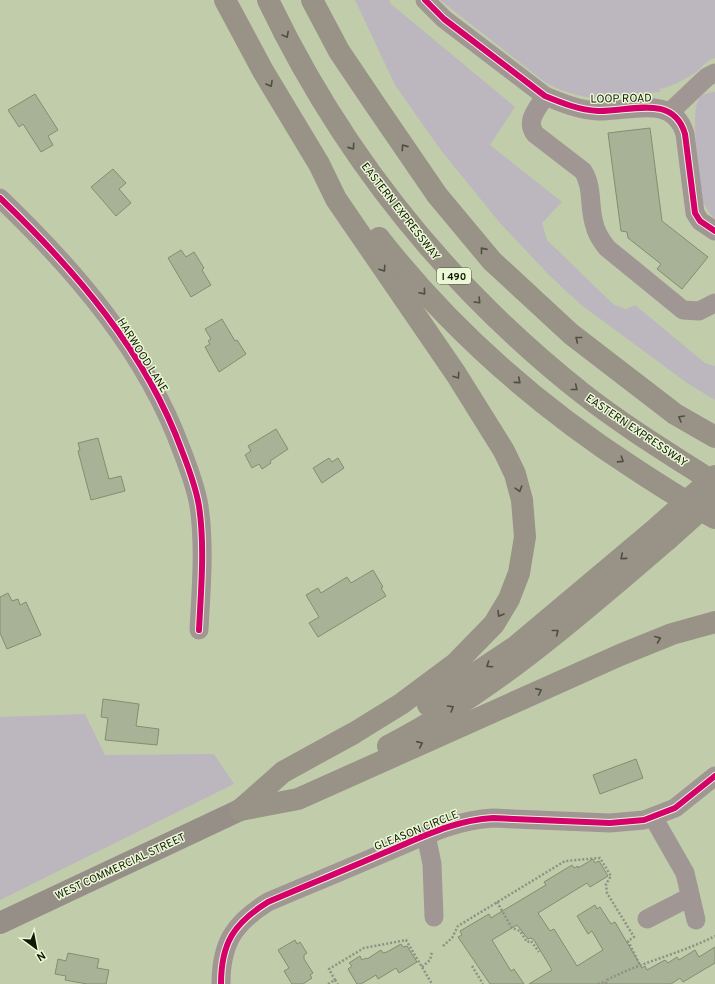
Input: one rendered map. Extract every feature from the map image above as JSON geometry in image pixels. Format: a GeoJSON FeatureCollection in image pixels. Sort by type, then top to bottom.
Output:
{"type":"FeatureCollection","features":[{"type":"Feature","properties":{"kind":"highway"},"geometry":{"type":"LineString","coordinates":[[225,0],[287,114],[319,164],[395,260],[427,296],[461,331],[500,366],[567,421],[607,451],[672,493],[715,518]]}},
{"type":"Feature","properties":{"kind":"highway","name":"EASTERN EXPRESSWAY"},"geometry":{"type":"LineString","coordinates":[[268,0],[310,80],[349,143],[390,200],[442,263],[490,313],[541,360],[626,425],[715,483]]}},
{"type":"Feature","properties":{"kind":"highway"},"geometry":{"type":"LineString","coordinates":[[312,0],[339,51],[374,103],[437,194],[492,261],[570,334],[675,414],[715,437]]}},
{"type":"Feature","properties":{"kind":"highway"},"geometry":{"type":"LineString","coordinates":[[240,810],[283,772],[354,733],[401,704],[456,663],[494,624],[509,599],[519,573],[525,537],[522,500],[515,474],[504,451],[460,380],[336,199],[319,164]]}},
{"type":"Feature","properties":{"kind":"highway"},"geometry":{"type":"LineString","coordinates":[[240,810],[323,779],[392,743],[483,689],[592,604],[660,536],[715,476]]}},
{"type":"Feature","properties":{"kind":"highway"},"geometry":{"type":"LineString","coordinates":[[660,536],[715,497]]}},
{"type":"Feature","properties":{"kind":"highway"},"geometry":{"type":"LineString","coordinates":[[240,810],[298,799],[620,655],[672,634],[715,622]]}},
{"type":"Feature","properties":{"kind":"main road","name":"WEST COMMERCIAL STREET"},"geometry":{"type":"LineString","coordinates":[[0,923],[240,810]]}},
{"type":"Feature","properties":{"kind":"street","name":"LOOP ROAD"},"geometry":{"type":"LineString","coordinates":[[425,0],[444,19],[545,96],[563,104],[580,109],[604,110],[652,107],[670,112]]}},
{"type":"Feature","properties":{"kind":"street"},"geometry":{"type":"LineString","coordinates":[[715,73],[707,77],[676,104],[670,112],[682,124],[685,134],[695,213],[700,221],[715,231]]}},
{"type":"Feature","properties":{"kind":"street"},"geometry":{"type":"LineString","coordinates":[[545,96],[531,118],[530,127],[535,134],[583,171],[588,179],[594,223],[598,237],[607,248],[683,310],[699,311],[715,303]]}},
{"type":"Feature","properties":{"kind":"street","name":"HARWOOD LANE"},"geometry":{"type":"LineString","coordinates":[[0,198],[66,265],[96,301],[119,333],[163,407],[191,475],[199,505],[202,537],[198,630]]}},
{"type":"Feature","properties":{"kind":"street","name":"GLEASON CIRCLE"},"geometry":{"type":"LineString","coordinates":[[221,984],[223,958],[228,941],[237,927],[250,914],[268,902],[426,835],[462,822],[478,819],[493,818],[627,823],[653,818],[680,805],[715,776]]}},
{"type":"Feature","properties":{"kind":"street"},"geometry":{"type":"LineString","coordinates":[[653,818],[685,873],[696,920]]}},
{"type":"Feature","properties":{"kind":"street"},"geometry":{"type":"LineString","coordinates":[[426,835],[432,864],[434,917]]}},
{"type":"Feature","properties":{"kind":"street"},"geometry":{"type":"LineString","coordinates":[[647,919],[690,896]]}},
{"type":"Feature","properties":{"kind":"path"},"geometry":{"type":"LineString","coordinates":[[443,946],[452,938],[458,926],[565,861],[600,858],[611,876],[606,884],[607,893],[634,937],[628,941],[640,965]]}},
{"type":"Feature","properties":{"kind":"path"},"geometry":{"type":"LineString","coordinates":[[497,902],[512,928],[520,931],[527,942],[531,941],[539,952]]}},
{"type":"Feature","properties":{"kind":"path"},"geometry":{"type":"LineString","coordinates":[[598,984],[606,982],[628,969],[699,944],[715,936]]}},
{"type":"Feature","properties":{"kind":"path"},"geometry":{"type":"LineString","coordinates":[[338,984],[329,969],[364,948],[406,940],[432,984]]}},
{"type":"Feature","properties":{"kind":"path"},"geometry":{"type":"LineString","coordinates":[[422,967],[430,960],[432,952]]}},
{"type":"Feature","properties":{"kind":"path"},"geometry":{"type":"LineString","coordinates":[[472,966],[484,984]]}},
{"type":"Feature","properties":{"kind":"path"},"geometry":{"type":"LineString","coordinates":[[328,984],[335,980]]}},
{"type":"Feature","properties":{"kind":"shaded area"},"geometry":{"type":"Polygon","coordinates":[[[355,0],[389,0],[391,4],[515,107],[490,145],[562,202],[542,223],[547,240],[613,304],[626,309],[635,305],[705,363],[715,366],[715,400],[687,383],[580,304],[549,275],[500,223],[440,149],[395,85],[355,0]]]}},
{"type":"Feature","properties":{"kind":"shaded area"},"geometry":{"type":"Polygon","coordinates":[[[440,0],[715,0],[715,58],[709,60],[687,78],[660,89],[660,92],[616,96],[614,93],[614,97],[611,99],[586,97],[570,93],[546,83],[440,0]]]}},
{"type":"Feature","properties":{"kind":"shaded area"},"geometry":{"type":"Polygon","coordinates":[[[715,92],[715,219],[710,214],[703,202],[696,148],[695,118],[696,106],[700,97],[715,92]]]}},
{"type":"Feature","properties":{"kind":"shaded area"},"geometry":{"type":"Polygon","coordinates":[[[85,714],[105,755],[214,754],[234,784],[0,900],[0,717],[85,714]]]}},
{"type":"Feature","properties":{"kind":"building"},"geometry":{"type":"Polygon","coordinates":[[[35,94],[58,130],[48,136],[53,145],[41,152],[23,124],[19,127],[8,110],[35,94]]]}},
{"type":"Feature","properties":{"kind":"building"},"geometry":{"type":"Polygon","coordinates":[[[650,128],[662,221],[708,257],[682,289],[657,269],[661,264],[628,238],[627,232],[621,231],[608,133],[650,128]]]}},
{"type":"Feature","properties":{"kind":"building"},"geometry":{"type":"Polygon","coordinates":[[[113,169],[126,183],[119,189],[131,203],[116,216],[91,187],[113,169]]]}},
{"type":"Feature","properties":{"kind":"building"},"geometry":{"type":"Polygon","coordinates":[[[181,250],[186,257],[194,252],[204,268],[202,270],[211,285],[191,297],[168,258],[181,250]]]}},
{"type":"Feature","properties":{"kind":"building"},"geometry":{"type":"Polygon","coordinates":[[[222,319],[235,341],[237,340],[246,354],[219,372],[205,347],[210,344],[208,341],[211,339],[205,329],[222,319]]]}},
{"type":"Feature","properties":{"kind":"building"},"geometry":{"type":"Polygon","coordinates":[[[276,429],[288,449],[270,461],[271,463],[262,469],[259,464],[252,468],[245,455],[251,451],[248,446],[276,429]]]}},
{"type":"Feature","properties":{"kind":"building"},"geometry":{"type":"Polygon","coordinates":[[[98,438],[109,479],[121,476],[125,491],[91,500],[78,451],[80,450],[78,443],[98,438]]]}},
{"type":"Feature","properties":{"kind":"building"},"geometry":{"type":"Polygon","coordinates":[[[329,458],[332,462],[338,458],[344,468],[322,483],[313,468],[329,458]]]}},
{"type":"Feature","properties":{"kind":"building"},"geometry":{"type":"Polygon","coordinates":[[[373,570],[383,587],[381,588],[386,596],[318,637],[309,623],[319,617],[306,595],[318,588],[321,593],[347,577],[351,583],[373,570]]]}},
{"type":"Feature","properties":{"kind":"building"},"geometry":{"type":"Polygon","coordinates":[[[8,593],[12,601],[18,599],[20,605],[26,602],[41,635],[7,649],[0,633],[0,597],[8,593]]]}},
{"type":"Feature","properties":{"kind":"building"},"geometry":{"type":"Polygon","coordinates":[[[103,699],[139,704],[136,726],[159,729],[157,745],[105,740],[108,718],[101,717],[103,699]]]}},
{"type":"Feature","properties":{"kind":"building"},"geometry":{"type":"Polygon","coordinates":[[[636,759],[643,778],[600,794],[593,775],[636,759]]]}},
{"type":"Feature","properties":{"kind":"building"},"geometry":{"type":"Polygon","coordinates":[[[593,859],[595,863],[599,861],[608,876],[590,887],[587,883],[538,913],[550,931],[554,929],[577,966],[603,950],[592,931],[588,934],[577,916],[595,905],[597,909],[600,907],[611,924],[615,922],[642,968],[645,966],[647,970],[665,960],[668,963],[677,957],[679,960],[695,950],[699,957],[715,947],[715,963],[683,982],[680,978],[671,984],[529,984],[552,970],[534,940],[531,938],[528,939],[517,925],[492,940],[511,971],[514,969],[524,984],[490,984],[458,937],[462,935],[460,931],[489,914],[491,918],[546,885],[544,882],[572,865],[574,868],[578,866],[578,868],[593,859]]]}},
{"type":"Feature","properties":{"kind":"building"},"geometry":{"type":"Polygon","coordinates":[[[295,940],[297,944],[300,942],[307,953],[304,955],[304,959],[313,973],[310,975],[312,978],[303,984],[292,984],[284,971],[289,968],[278,950],[295,940]]]}},
{"type":"Feature","properties":{"kind":"building"},"geometry":{"type":"Polygon","coordinates":[[[401,944],[403,947],[407,946],[417,962],[399,973],[396,968],[378,979],[376,975],[361,984],[357,984],[348,969],[352,966],[349,963],[360,956],[362,960],[367,959],[381,950],[383,953],[387,952],[401,944]]]}},
{"type":"Feature","properties":{"kind":"building"},"geometry":{"type":"Polygon","coordinates":[[[68,953],[99,959],[97,968],[109,970],[106,984],[87,984],[65,980],[66,976],[55,974],[58,959],[66,961],[68,953]]]}},
{"type":"Feature","properties":{"kind":"cycle path"},"geometry":{"type":"LineString","coordinates":[[425,0],[444,19],[545,96],[571,106],[598,111],[649,108],[660,109],[671,113],[679,121],[685,134],[695,213],[700,221],[715,231]]}},
{"type":"Feature","properties":{"kind":"cycle path"},"geometry":{"type":"LineString","coordinates":[[0,198],[55,254],[106,314],[149,380],[167,415],[190,472],[199,506],[202,537],[199,630]]}},
{"type":"Feature","properties":{"kind":"cycle path"},"geometry":{"type":"LineString","coordinates":[[221,984],[224,957],[232,936],[238,926],[246,918],[268,902],[439,830],[465,822],[493,818],[610,823],[644,820],[675,808],[715,776]]}}]}
